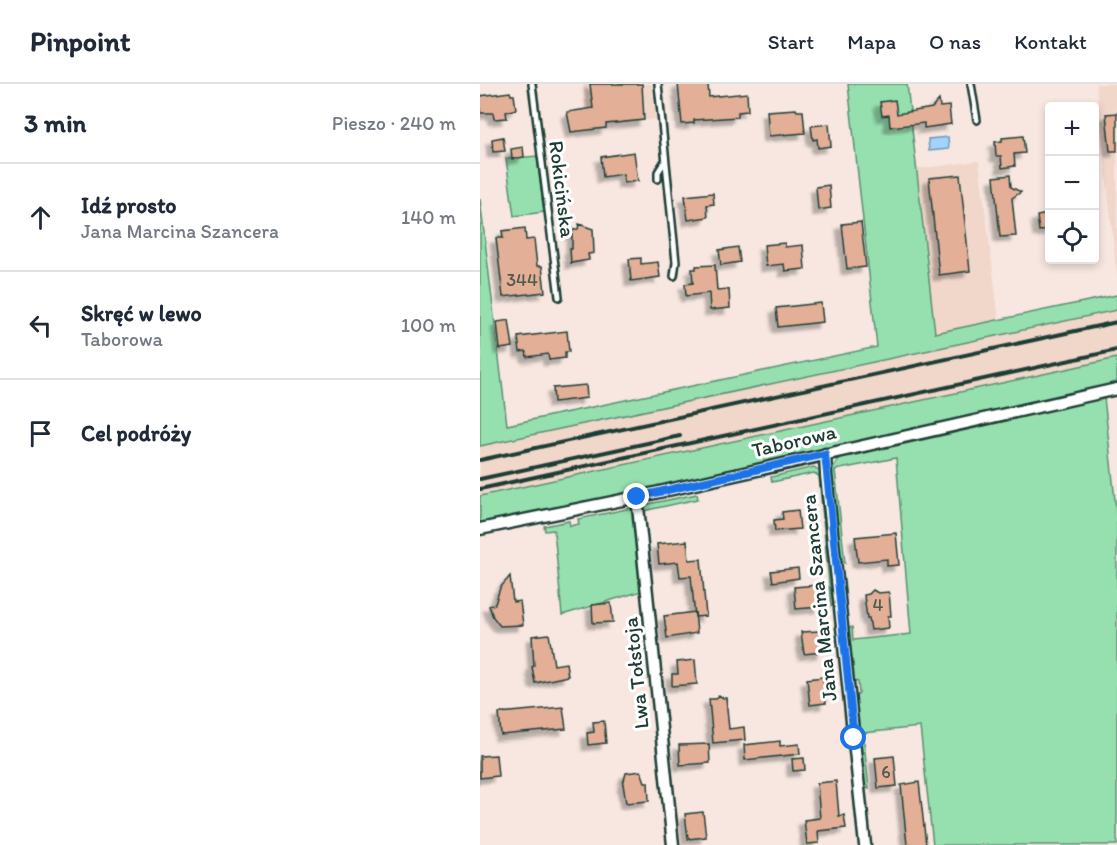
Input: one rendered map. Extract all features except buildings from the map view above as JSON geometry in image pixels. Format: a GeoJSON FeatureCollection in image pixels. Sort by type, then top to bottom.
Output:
{"type":"FeatureCollection","features":[{"type":"Feature","properties":{"kind":"street","name":"Taborowa"},"geometry":{"type":"LineString","coordinates":[[480,529],[637,497],[1117,389]]}},
{"type":"Feature","properties":{"kind":"street","name":"Jana Marcina Szancera"},"geometry":{"type":"LineString","coordinates":[[825,454],[865,845]]}},
{"type":"Feature","properties":{"kind":"street","name":"Lwa Tołstoja"},"geometry":{"type":"LineString","coordinates":[[637,497],[673,845]]}},
{"type":"Feature","properties":{"kind":"lane","name":"Rokicińska"},"geometry":{"type":"LineString","coordinates":[[532,84],[559,297]]}},
{"type":"Feature","properties":{"kind":"lane"},"geometry":{"type":"LineString","coordinates":[[658,84],[676,262],[674,276]]}},
{"type":"Feature","properties":{"kind":"lane"},"geometry":{"type":"LineString","coordinates":[[971,84],[977,120]]}},
{"type":"Feature","properties":{"kind":"lane"},"geometry":{"type":"LineString","coordinates":[[658,179],[658,172],[665,159]]}},
{"type":"Feature","properties":{"kind":"shaded area"},"geometry":{"type":"Polygon","coordinates":[[[583,84],[652,84],[656,119],[588,127],[583,84]]]}},
{"type":"Feature","properties":{"kind":"shaded area"},"geometry":{"type":"Polygon","coordinates":[[[1096,84],[1117,84],[1117,275],[1099,102],[1096,84]]]}},
{"type":"Feature","properties":{"kind":"shaded area"},"geometry":{"type":"Polygon","coordinates":[[[979,161],[999,320],[934,333],[916,169],[979,161]]]}},
{"type":"Feature","properties":{"kind":"shaded area"},"geometry":{"type":"Polygon","coordinates":[[[1117,310],[1117,358],[480,496],[480,446],[1117,310]]]}},
{"type":"Feature","properties":{"kind":"green space"},"geometry":{"type":"Polygon","coordinates":[[[848,84],[907,84],[935,333],[1117,295],[1117,310],[480,446],[480,199],[507,425],[877,347],[848,84]]]}},
{"type":"Feature","properties":{"kind":"green space"},"geometry":{"type":"Polygon","coordinates":[[[537,156],[544,212],[514,216],[506,159],[537,156]]]}},
{"type":"Feature","properties":{"kind":"green space"},"geometry":{"type":"Polygon","coordinates":[[[1117,358],[1117,385],[638,492],[480,524],[480,496],[1117,358]]]}},
{"type":"Feature","properties":{"kind":"green space"},"geometry":{"type":"Polygon","coordinates":[[[1104,397],[1117,519],[1117,845],[933,845],[920,727],[863,733],[869,789],[864,787],[854,697],[859,694],[858,682],[853,680],[847,629],[852,627],[853,640],[911,634],[896,458],[835,470],[845,563],[840,560],[831,472],[842,455],[1104,397]]]}},
{"type":"Feature","properties":{"kind":"green space"},"geometry":{"type":"Polygon","coordinates":[[[814,467],[822,473],[835,604],[831,606],[819,476],[814,473],[772,482],[771,477],[814,467]]]}},
{"type":"Feature","properties":{"kind":"green space"},"geometry":{"type":"Polygon","coordinates":[[[697,494],[698,499],[643,511],[644,505],[697,494]]]}},
{"type":"Feature","properties":{"kind":"green space"},"geometry":{"type":"Polygon","coordinates":[[[632,508],[642,591],[562,615],[554,530],[545,531],[544,526],[569,521],[570,526],[579,524],[578,519],[632,508]]]}},
{"type":"Feature","properties":{"kind":"water"},"geometry":{"type":"Polygon","coordinates":[[[948,137],[949,149],[929,151],[928,139],[948,137]]]}},
{"type":"Feature","properties":{"kind":"railway"},"geometry":{"type":"LineString","coordinates":[[480,460],[1117,322]]}},
{"type":"Feature","properties":{"kind":"railway"},"geometry":{"type":"LineString","coordinates":[[480,489],[1117,350]]}},
{"type":"Feature","properties":{"kind":"railway"},"geometry":{"type":"LineString","coordinates":[[480,479],[680,436]]}},
{"type":"Feature","properties":{"kind":"route"},"geometry":{"type":"LineString","coordinates":[[637,497],[825,454],[854,738]]}}]}
